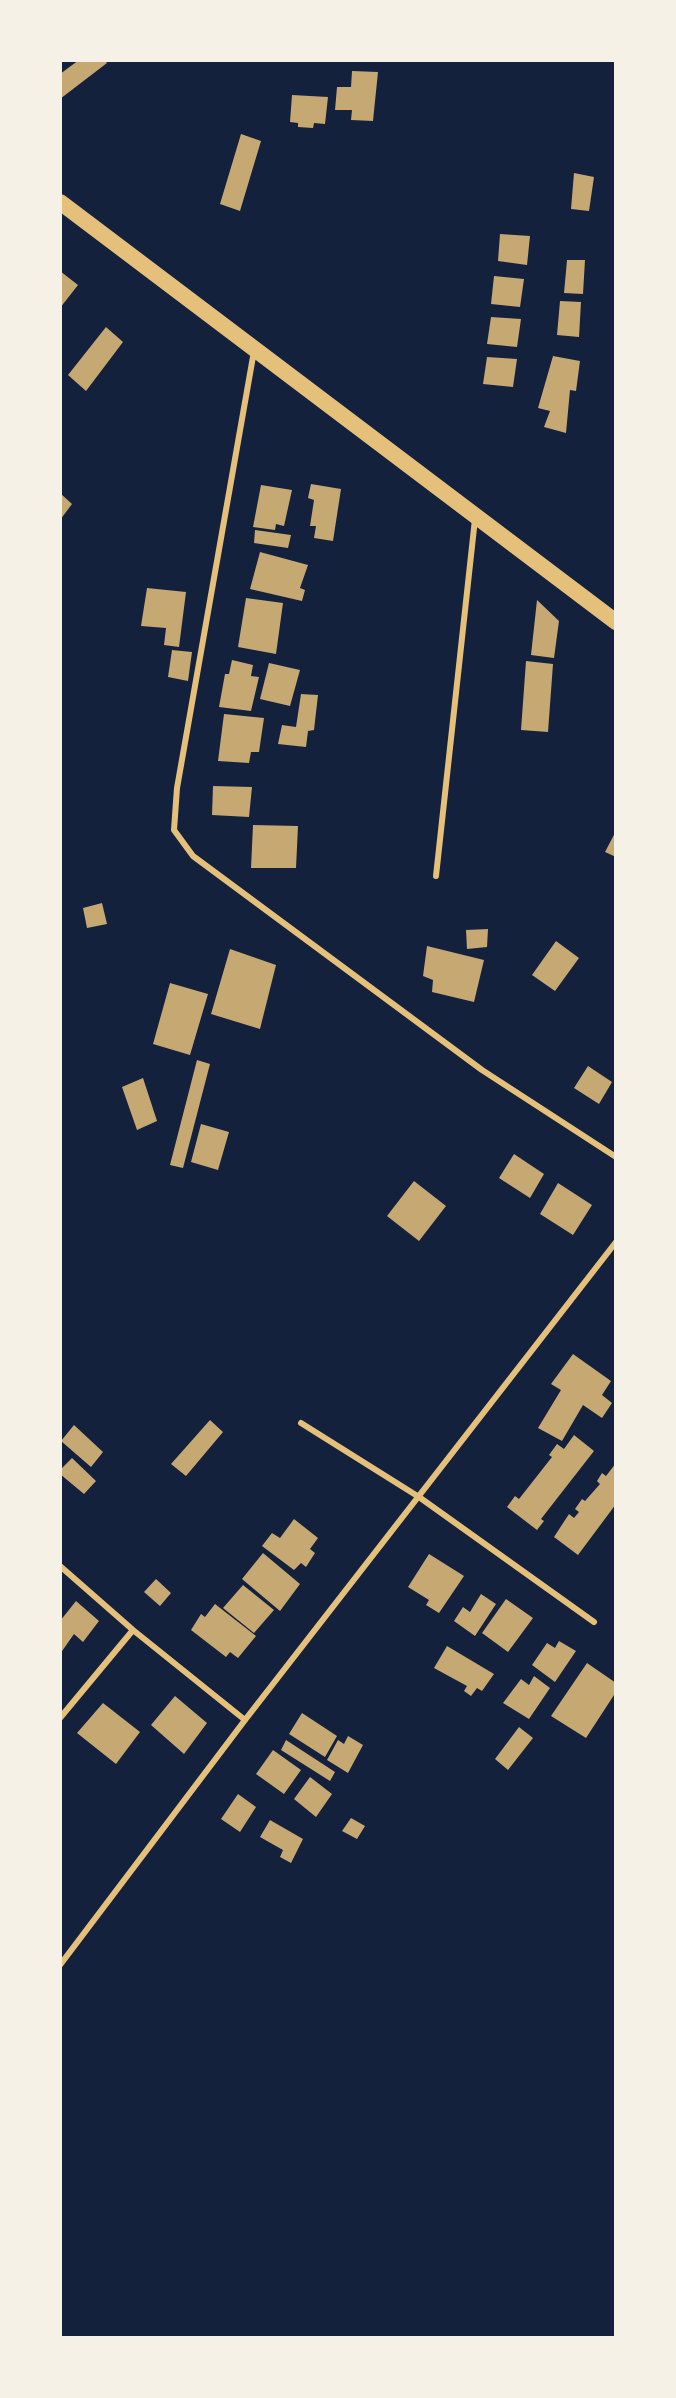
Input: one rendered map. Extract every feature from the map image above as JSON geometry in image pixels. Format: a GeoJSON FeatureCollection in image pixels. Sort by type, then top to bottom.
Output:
{"type":"FeatureCollection","features":[{"type":"Feature","properties":{"kind":"highway"},"geometry":{"type":"LineString","coordinates":[[60,202],[616,621]]}},
{"type":"Feature","properties":{"kind":"street"},"geometry":{"type":"LineString","coordinates":[[255,347],[177,788],[174,830],[193,856],[454,1049],[616,1157]]}},
{"type":"Feature","properties":{"kind":"street"},"geometry":{"type":"LineString","coordinates":[[436,876],[475,515]]}},
{"type":"Feature","properties":{"kind":"street"},"geometry":{"type":"LineString","coordinates":[[60,1965],[245,1720],[616,1242]]}},
{"type":"Feature","properties":{"kind":"street"},"geometry":{"type":"LineString","coordinates":[[301,1423],[419,1497],[594,1622]]}},
{"type":"Feature","properties":{"kind":"street"},"geometry":{"type":"LineString","coordinates":[[60,1566],[133,1630],[245,1720]]}},
{"type":"Feature","properties":{"kind":"street"},"geometry":{"type":"LineString","coordinates":[[60,1718],[133,1630]]}},
{"type":"Feature","properties":{"kind":"building"},"geometry":{"type":"Polygon","coordinates":[[[79,60],[105,60],[107,63],[60,99],[60,74],[79,60]]]}},
{"type":"Feature","properties":{"kind":"building"},"geometry":{"type":"Polygon","coordinates":[[[352,71],[378,72],[373,121],[351,120],[352,110],[335,110],[337,87],[351,87],[352,71]]]}},
{"type":"Feature","properties":{"kind":"building"},"geometry":{"type":"Polygon","coordinates":[[[292,95],[328,97],[325,124],[314,123],[313,128],[298,127],[298,123],[290,122],[292,95]]]}},
{"type":"Feature","properties":{"kind":"building"},"geometry":{"type":"Polygon","coordinates":[[[241,134],[261,141],[240,211],[220,204],[241,134]]]}},
{"type":"Feature","properties":{"kind":"building"},"geometry":{"type":"Polygon","coordinates":[[[574,173],[594,177],[589,211],[571,209],[574,173]]]}},
{"type":"Feature","properties":{"kind":"building"},"geometry":{"type":"Polygon","coordinates":[[[500,234],[530,236],[527,265],[498,261],[500,234]]]}},
{"type":"Feature","properties":{"kind":"building"},"geometry":{"type":"Polygon","coordinates":[[[567,260],[585,260],[583,294],[564,293],[567,260]]]}},
{"type":"Feature","properties":{"kind":"building"},"geometry":{"type":"Polygon","coordinates":[[[60,271],[78,285],[60,308],[60,271]]]}},
{"type":"Feature","properties":{"kind":"building"},"geometry":{"type":"Polygon","coordinates":[[[494,276],[524,279],[520,307],[491,304],[494,276]]]}},
{"type":"Feature","properties":{"kind":"building"},"geometry":{"type":"Polygon","coordinates":[[[560,301],[581,302],[579,337],[557,335],[560,301]]]}},
{"type":"Feature","properties":{"kind":"building"},"geometry":{"type":"Polygon","coordinates":[[[491,317],[521,319],[517,347],[487,344],[491,317]]]}},
{"type":"Feature","properties":{"kind":"building"},"geometry":{"type":"Polygon","coordinates":[[[106,327],[123,342],[86,391],[68,375],[106,327]]]}},
{"type":"Feature","properties":{"kind":"building"},"geometry":{"type":"Polygon","coordinates":[[[553,356],[580,361],[576,391],[570,390],[566,433],[544,427],[550,411],[538,408],[553,356]]]}},
{"type":"Feature","properties":{"kind":"building"},"geometry":{"type":"Polygon","coordinates":[[[487,357],[517,359],[513,387],[483,384],[487,357]]]}},
{"type":"Feature","properties":{"kind":"building"},"geometry":{"type":"Polygon","coordinates":[[[311,484],[341,489],[333,541],[314,538],[316,526],[310,526],[314,500],[308,498],[311,484]]]}},
{"type":"Feature","properties":{"kind":"building"},"geometry":{"type":"Polygon","coordinates":[[[261,485],[292,490],[284,526],[276,524],[275,530],[253,527],[261,485]]]}},
{"type":"Feature","properties":{"kind":"building"},"geometry":{"type":"Polygon","coordinates":[[[60,493],[72,504],[60,520],[60,493]]]}},
{"type":"Feature","properties":{"kind":"building"},"geometry":{"type":"Polygon","coordinates":[[[255,530],[291,535],[288,548],[254,543],[255,530]]]}},
{"type":"Feature","properties":{"kind":"building"},"geometry":{"type":"Polygon","coordinates":[[[260,552],[308,565],[300,588],[305,590],[302,601],[250,589],[260,552]]]}},
{"type":"Feature","properties":{"kind":"building"},"geometry":{"type":"Polygon","coordinates":[[[147,588],[186,592],[179,647],[164,645],[166,628],[141,626],[147,588]]]}},
{"type":"Feature","properties":{"kind":"building"},"geometry":{"type":"Polygon","coordinates":[[[246,598],[283,603],[276,654],[238,647],[246,598]]]}},
{"type":"Feature","properties":{"kind":"building"},"geometry":{"type":"Polygon","coordinates":[[[537,600],[559,621],[554,658],[531,655],[537,600]]]}},
{"type":"Feature","properties":{"kind":"building"},"geometry":{"type":"Polygon","coordinates":[[[172,650],[192,652],[188,681],[168,677],[172,650]]]}},
{"type":"Feature","properties":{"kind":"building"},"geometry":{"type":"Polygon","coordinates":[[[232,660],[253,665],[251,676],[259,677],[251,711],[219,707],[225,674],[229,674],[232,660]]]}},
{"type":"Feature","properties":{"kind":"building"},"geometry":{"type":"Polygon","coordinates":[[[526,661],[553,664],[548,732],[521,730],[526,661]]]}},
{"type":"Feature","properties":{"kind":"building"},"geometry":{"type":"Polygon","coordinates":[[[269,663],[300,670],[290,706],[260,699],[269,663]]]}},
{"type":"Feature","properties":{"kind":"building"},"geometry":{"type":"Polygon","coordinates":[[[301,694],[318,695],[314,730],[308,731],[306,747],[278,744],[282,725],[296,727],[301,694]]]}},
{"type":"Feature","properties":{"kind":"building"},"geometry":{"type":"Polygon","coordinates":[[[224,714],[264,718],[259,752],[251,752],[249,763],[218,761],[224,714]]]}},
{"type":"Feature","properties":{"kind":"building"},"geometry":{"type":"Polygon","coordinates":[[[213,786],[252,787],[249,817],[212,815],[213,786]]]}},
{"type":"Feature","properties":{"kind":"building"},"geometry":{"type":"Polygon","coordinates":[[[253,825],[298,826],[296,868],[251,868],[253,825]]]}},
{"type":"Feature","properties":{"kind":"building"},"geometry":{"type":"Polygon","coordinates":[[[616,831],[616,857],[605,852],[616,831]]]}},
{"type":"Feature","properties":{"kind":"building"},"geometry":{"type":"Polygon","coordinates":[[[102,903],[107,924],[87,928],[83,908],[102,903]]]}},
{"type":"Feature","properties":{"kind":"building"},"geometry":{"type":"Polygon","coordinates":[[[488,929],[487,947],[467,949],[466,930],[488,929]]]}},
{"type":"Feature","properties":{"kind":"building"},"geometry":{"type":"Polygon","coordinates":[[[556,941],[579,958],[555,991],[532,975],[556,941]]]}},
{"type":"Feature","properties":{"kind":"building"},"geometry":{"type":"Polygon","coordinates":[[[427,946],[484,960],[474,1002],[432,992],[433,980],[423,976],[427,946]]]}},
{"type":"Feature","properties":{"kind":"building"},"geometry":{"type":"Polygon","coordinates":[[[230,949],[276,965],[260,1029],[211,1014],[230,949]]]}},
{"type":"Feature","properties":{"kind":"building"},"geometry":{"type":"Polygon","coordinates":[[[170,983],[208,994],[190,1055],[153,1044],[170,983]]]}},
{"type":"Feature","properties":{"kind":"building"},"geometry":{"type":"Polygon","coordinates":[[[197,1060],[210,1064],[183,1168],[170,1165],[197,1060]]]}},
{"type":"Feature","properties":{"kind":"building"},"geometry":{"type":"Polygon","coordinates":[[[588,1066],[612,1082],[599,1104],[574,1088],[588,1066]]]}},
{"type":"Feature","properties":{"kind":"building"},"geometry":{"type":"Polygon","coordinates":[[[143,1078],[157,1121],[137,1130],[122,1087],[143,1078]]]}},
{"type":"Feature","properties":{"kind":"building"},"geometry":{"type":"Polygon","coordinates":[[[201,1124],[229,1132],[218,1170],[191,1162],[201,1124]]]}},
{"type":"Feature","properties":{"kind":"building"},"geometry":{"type":"Polygon","coordinates":[[[514,1154],[544,1174],[530,1198],[499,1178],[514,1154]]]}},
{"type":"Feature","properties":{"kind":"building"},"geometry":{"type":"Polygon","coordinates":[[[414,1181],[446,1206],[419,1241],[387,1216],[414,1181]]]}},
{"type":"Feature","properties":{"kind":"building"},"geometry":{"type":"Polygon","coordinates":[[[558,1183],[592,1205],[573,1235],[540,1214],[558,1183]]]}},
{"type":"Feature","properties":{"kind":"building"},"geometry":{"type":"Polygon","coordinates":[[[573,1354],[611,1381],[602,1395],[612,1403],[602,1418],[583,1405],[562,1441],[538,1428],[561,1390],[551,1384],[573,1354]]]}},
{"type":"Feature","properties":{"kind":"building"},"geometry":{"type":"Polygon","coordinates":[[[210,1420],[223,1432],[186,1476],[171,1464],[210,1420]]]}},
{"type":"Feature","properties":{"kind":"building"},"geometry":{"type":"Polygon","coordinates":[[[74,1425],[103,1452],[91,1467],[61,1441],[74,1425]]]}},
{"type":"Feature","properties":{"kind":"building"},"geometry":{"type":"Polygon","coordinates":[[[574,1435],[594,1451],[541,1519],[544,1521],[537,1530],[507,1507],[515,1496],[519,1499],[552,1457],[549,1455],[557,1444],[564,1449],[574,1435]]]}},
{"type":"Feature","properties":{"kind":"building"},"geometry":{"type":"Polygon","coordinates":[[[72,1458],[96,1481],[84,1494],[60,1474],[60,1470],[72,1458]]]}},
{"type":"Feature","properties":{"kind":"building"},"geometry":{"type":"Polygon","coordinates":[[[616,1463],[616,1504],[578,1555],[554,1537],[569,1514],[574,1518],[579,1512],[575,1509],[582,1499],[585,1501],[600,1484],[597,1481],[602,1473],[606,1476],[616,1463]]]}},
{"type":"Feature","properties":{"kind":"building"},"geometry":{"type":"Polygon","coordinates":[[[294,1519],[318,1538],[310,1549],[315,1553],[306,1567],[301,1563],[294,1570],[262,1546],[272,1533],[280,1538],[294,1519]]]}},
{"type":"Feature","properties":{"kind":"building"},"geometry":{"type":"Polygon","coordinates":[[[263,1553],[300,1584],[280,1611],[242,1579],[263,1553]]]}},
{"type":"Feature","properties":{"kind":"building"},"geometry":{"type":"Polygon","coordinates":[[[429,1554],[464,1576],[439,1613],[426,1605],[429,1600],[408,1587],[429,1554]]]}},
{"type":"Feature","properties":{"kind":"building"},"geometry":{"type":"Polygon","coordinates":[[[156,1579],[171,1593],[160,1606],[144,1592],[156,1579]]]}},
{"type":"Feature","properties":{"kind":"building"},"geometry":{"type":"Polygon","coordinates":[[[243,1585],[274,1610],[254,1633],[223,1608],[243,1585]]]}},
{"type":"Feature","properties":{"kind":"building"},"geometry":{"type":"Polygon","coordinates":[[[481,1594],[496,1604],[475,1636],[454,1621],[463,1607],[470,1612],[481,1594]]]}},
{"type":"Feature","properties":{"kind":"building"},"geometry":{"type":"Polygon","coordinates":[[[506,1599],[533,1618],[508,1652],[482,1633],[506,1599]]]}},
{"type":"Feature","properties":{"kind":"building"},"geometry":{"type":"Polygon","coordinates":[[[76,1601],[99,1621],[83,1642],[74,1634],[60,1654],[60,1621],[76,1601]]]}},
{"type":"Feature","properties":{"kind":"building"},"geometry":{"type":"Polygon","coordinates":[[[215,1604],[256,1636],[238,1658],[230,1652],[226,1657],[191,1630],[201,1614],[205,1617],[215,1604]]]}},
{"type":"Feature","properties":{"kind":"building"},"geometry":{"type":"Polygon","coordinates":[[[559,1641],[576,1651],[555,1682],[532,1665],[547,1643],[555,1648],[559,1641]]]}},
{"type":"Feature","properties":{"kind":"building"},"geometry":{"type":"Polygon","coordinates":[[[447,1646],[494,1674],[482,1691],[477,1688],[471,1696],[464,1691],[467,1686],[434,1668],[447,1646]]]}},
{"type":"Feature","properties":{"kind":"building"},"geometry":{"type":"Polygon","coordinates":[[[587,1663],[616,1683],[616,1692],[586,1738],[551,1716],[587,1663]]]}},
{"type":"Feature","properties":{"kind":"building"},"geometry":{"type":"Polygon","coordinates":[[[534,1676],[550,1688],[529,1719],[503,1703],[521,1679],[529,1685],[534,1676]]]}},
{"type":"Feature","properties":{"kind":"building"},"geometry":{"type":"Polygon","coordinates":[[[175,1696],[207,1723],[184,1754],[151,1725],[175,1696]]]}},
{"type":"Feature","properties":{"kind":"building"},"geometry":{"type":"Polygon","coordinates":[[[103,1703],[140,1732],[116,1764],[77,1733],[103,1703]]]}},
{"type":"Feature","properties":{"kind":"building"},"geometry":{"type":"Polygon","coordinates":[[[302,1713],[337,1736],[325,1757],[289,1734],[302,1713]]]}},
{"type":"Feature","properties":{"kind":"building"},"geometry":{"type":"Polygon","coordinates":[[[519,1727],[533,1738],[508,1770],[495,1759],[519,1727]]]}},
{"type":"Feature","properties":{"kind":"building"},"geometry":{"type":"Polygon","coordinates":[[[348,1736],[363,1745],[348,1773],[327,1760],[338,1740],[344,1744],[348,1736]]]}},
{"type":"Feature","properties":{"kind":"building"},"geometry":{"type":"Polygon","coordinates":[[[286,1740],[335,1772],[330,1781],[281,1750],[286,1740]]]}},
{"type":"Feature","properties":{"kind":"building"},"geometry":{"type":"Polygon","coordinates":[[[273,1750],[301,1770],[284,1794],[256,1774],[273,1750]]]}},
{"type":"Feature","properties":{"kind":"building"},"geometry":{"type":"Polygon","coordinates":[[[310,1777],[332,1794],[316,1817],[294,1799],[310,1777]]]}},
{"type":"Feature","properties":{"kind":"building"},"geometry":{"type":"Polygon","coordinates":[[[238,1794],[256,1807],[240,1832],[221,1819],[238,1794]]]}},
{"type":"Feature","properties":{"kind":"building"},"geometry":{"type":"Polygon","coordinates":[[[351,1818],[365,1826],[357,1839],[342,1831],[351,1818]]]}},
{"type":"Feature","properties":{"kind":"building"},"geometry":{"type":"Polygon","coordinates":[[[270,1820],[303,1839],[291,1863],[280,1857],[283,1850],[260,1837],[270,1820]]]}}]}
